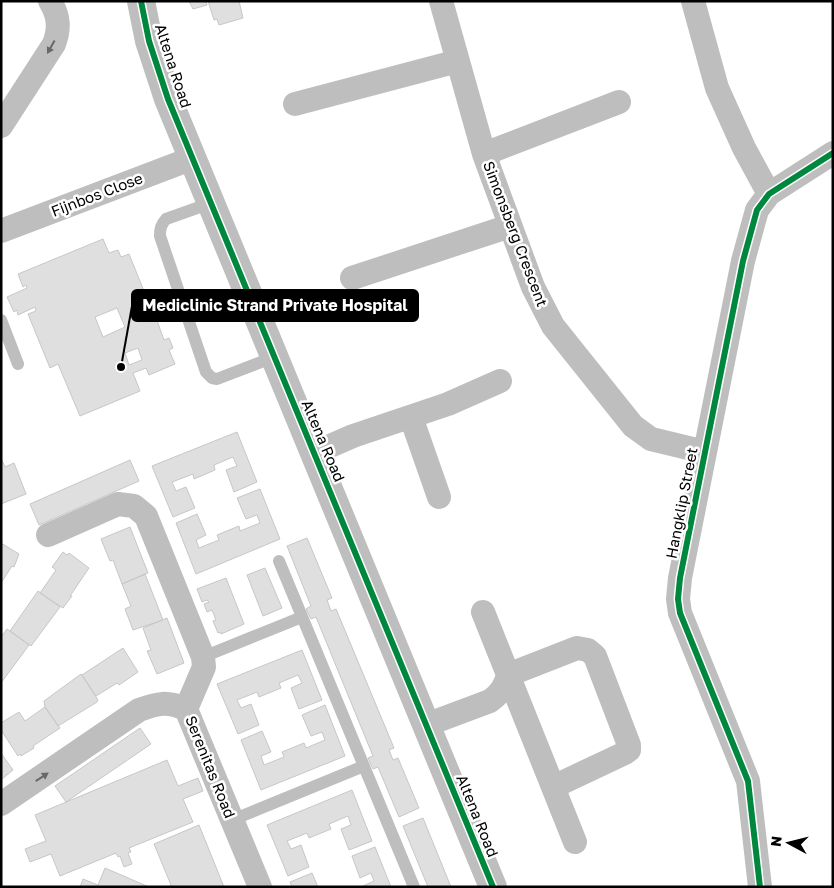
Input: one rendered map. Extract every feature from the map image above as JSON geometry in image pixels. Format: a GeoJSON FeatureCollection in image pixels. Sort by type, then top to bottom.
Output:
{"type":"FeatureCollection","features":[{"type":"Feature","properties":{"kind":"street"},"geometry":{"type":"LineString","coordinates":[[1,126],[54,44],[59,25],[55,10],[50,1]]}},
{"type":"Feature","properties":{"kind":"street","name":"Altena Road"},"geometry":{"type":"LineString","coordinates":[[141,1],[150,41],[168,99],[493,887]]}},
{"type":"Feature","properties":{"kind":"street","name":"Simonsberg Crescent"},"geometry":{"type":"LineString","coordinates":[[441,1],[484,154],[533,287],[553,326],[633,426],[651,439],[705,452]]}},
{"type":"Feature","properties":{"kind":"street"},"geometry":{"type":"LineString","coordinates":[[693,1],[717,88],[744,148],[769,194]]}},
{"type":"Feature","properties":{"kind":"street"},"geometry":{"type":"LineString","coordinates":[[295,104],[458,61]]}},
{"type":"Feature","properties":{"kind":"street"},"geometry":{"type":"LineString","coordinates":[[484,154],[619,102]]}},
{"type":"Feature","properties":{"kind":"street","name":"Hangklip Street"},"geometry":{"type":"LineString","coordinates":[[760,887],[748,781],[680,613],[678,599],[680,578],[743,261],[757,210],[769,194],[833,153]]}},
{"type":"Feature","properties":{"kind":"street","name":"Fijnbos Close"},"geometry":{"type":"LineString","coordinates":[[1,231],[193,158]]}},
{"type":"Feature","properties":{"kind":"street"},"geometry":{"type":"LineString","coordinates":[[352,278],[510,226]]}},
{"type":"Feature","properties":{"kind":"street"},"geometry":{"type":"LineString","coordinates":[[314,453],[353,436],[448,404],[500,381]]}},
{"type":"Feature","properties":{"kind":"street"},"geometry":{"type":"LineString","coordinates":[[411,417],[439,497]]}},
{"type":"Feature","properties":{"kind":"street"},"geometry":{"type":"LineString","coordinates":[[48,535],[118,504],[129,504],[139,508],[146,516],[203,657],[204,667],[186,709]]}},
{"type":"Feature","properties":{"kind":"street"},"geometry":{"type":"LineString","coordinates":[[483,612],[575,842]]}},
{"type":"Feature","properties":{"kind":"street"},"geometry":{"type":"LineString","coordinates":[[508,675],[576,648],[588,650],[595,656],[629,745],[629,750],[553,787]]}},
{"type":"Feature","properties":{"kind":"street"},"geometry":{"type":"LineString","coordinates":[[426,725],[490,701],[498,696],[505,686],[508,675]]}},
{"type":"Feature","properties":{"kind":"street","name":"Serenitas Road"},"geometry":{"type":"LineString","coordinates":[[1,804],[139,710],[157,704],[176,705],[186,709],[260,887]]}},
{"type":"Feature","properties":{"kind":"lane"},"geometry":{"type":"LineString","coordinates":[[211,203],[166,219],[160,229],[160,236],[206,372],[212,378],[217,379],[274,357]]}},
{"type":"Feature","properties":{"kind":"lane"},"geometry":{"type":"LineString","coordinates":[[1,320],[18,364]]}},
{"type":"Feature","properties":{"kind":"lane"},"geometry":{"type":"LineString","coordinates":[[279,561],[414,887]]}},
{"type":"Feature","properties":{"kind":"lane"},"geometry":{"type":"LineString","coordinates":[[203,657],[302,617]]}},
{"type":"Feature","properties":{"kind":"lane"},"geometry":{"type":"LineString","coordinates":[[232,820],[364,766]]}},
{"type":"Feature","properties":{"kind":"building"},"geometry":{"type":"Polygon","coordinates":[[[189,1],[206,1],[207,5],[193,9],[189,1]]]}},
{"type":"Feature","properties":{"kind":"building"},"geometry":{"type":"Polygon","coordinates":[[[208,1],[239,1],[243,18],[219,25],[217,19],[214,20],[208,1]]]}},
{"type":"Feature","properties":{"kind":"building"},"geometry":{"type":"Polygon","coordinates":[[[103,239],[109,253],[118,250],[121,257],[129,254],[146,296],[163,289],[171,308],[155,315],[164,340],[169,338],[173,348],[169,350],[175,364],[149,375],[146,368],[133,373],[140,391],[80,416],[58,364],[50,368],[28,314],[36,311],[35,307],[18,315],[17,310],[14,312],[7,297],[27,288],[26,285],[23,287],[18,274],[103,239]],[[117,308],[95,317],[103,337],[125,327],[117,308]],[[138,348],[125,353],[129,365],[142,360],[138,348]]]}},
{"type":"Feature","properties":{"kind":"building"},"geometry":{"type":"Polygon","coordinates":[[[237,432],[257,482],[234,492],[226,470],[237,466],[233,457],[214,465],[215,470],[194,479],[193,474],[172,482],[176,491],[186,487],[195,508],[173,517],[152,466],[237,432]]]}},
{"type":"Feature","properties":{"kind":"building"},"geometry":{"type":"Polygon","coordinates":[[[1,458],[5,467],[14,463],[26,494],[1,504],[1,458]]]}},
{"type":"Feature","properties":{"kind":"building"},"geometry":{"type":"Polygon","coordinates":[[[130,460],[139,481],[39,525],[30,504],[130,460]]]}},
{"type":"Feature","properties":{"kind":"building"},"geometry":{"type":"Polygon","coordinates":[[[260,489],[280,539],[196,574],[176,523],[197,514],[206,535],[196,540],[199,548],[219,540],[217,535],[239,526],[240,531],[260,523],[257,515],[246,519],[237,498],[260,489]]]}},
{"type":"Feature","properties":{"kind":"building"},"geometry":{"type":"Polygon","coordinates":[[[130,527],[148,573],[122,584],[113,560],[110,561],[101,539],[130,527]]]}},
{"type":"Feature","properties":{"kind":"building"},"geometry":{"type":"Polygon","coordinates":[[[307,538],[332,598],[327,600],[331,611],[336,609],[394,748],[389,750],[393,760],[398,758],[419,808],[399,817],[378,767],[373,769],[368,758],[373,756],[316,617],[311,619],[306,609],[311,606],[287,546],[307,538]]]}},
{"type":"Feature","properties":{"kind":"building"},"geometry":{"type":"Polygon","coordinates":[[[1,543],[19,554],[14,567],[12,566],[1,583],[1,543]]]}},
{"type":"Feature","properties":{"kind":"building"},"geometry":{"type":"Polygon","coordinates":[[[63,552],[67,555],[69,553],[89,568],[63,608],[40,593],[56,570],[52,567],[63,552]]]}},
{"type":"Feature","properties":{"kind":"building"},"geometry":{"type":"Polygon","coordinates":[[[265,568],[282,608],[263,616],[247,575],[265,568]]]}},
{"type":"Feature","properties":{"kind":"building"},"geometry":{"type":"Polygon","coordinates":[[[145,574],[163,620],[133,630],[125,609],[131,606],[122,584],[145,574]]]}},
{"type":"Feature","properties":{"kind":"building"},"geometry":{"type":"Polygon","coordinates":[[[226,578],[244,624],[221,634],[221,632],[218,633],[213,621],[216,620],[212,610],[207,612],[204,604],[209,602],[207,600],[202,602],[197,589],[226,578]]]}},
{"type":"Feature","properties":{"kind":"building"},"geometry":{"type":"Polygon","coordinates":[[[38,591],[60,607],[31,646],[10,631],[38,591]]]}},
{"type":"Feature","properties":{"kind":"building"},"geometry":{"type":"Polygon","coordinates":[[[167,618],[184,663],[157,674],[147,651],[151,650],[143,628],[167,618]]]}},
{"type":"Feature","properties":{"kind":"building"},"geometry":{"type":"Polygon","coordinates":[[[7,629],[29,645],[1,683],[1,637],[7,629]]]}},
{"type":"Feature","properties":{"kind":"building"},"geometry":{"type":"Polygon","coordinates":[[[123,648],[138,672],[119,685],[117,683],[96,696],[82,675],[123,648]]]}},
{"type":"Feature","properties":{"kind":"building"},"geometry":{"type":"Polygon","coordinates":[[[302,650],[322,700],[299,709],[291,688],[302,683],[298,675],[279,683],[281,688],[259,697],[257,692],[237,700],[241,708],[251,704],[259,725],[238,734],[217,684],[302,650]]]}},
{"type":"Feature","properties":{"kind":"building"},"geometry":{"type":"Polygon","coordinates":[[[81,674],[98,700],[58,726],[45,707],[44,701],[81,674]]]}},
{"type":"Feature","properties":{"kind":"building"},"geometry":{"type":"Polygon","coordinates":[[[325,705],[345,756],[261,790],[241,740],[262,731],[271,752],[261,756],[264,765],[284,757],[282,752],[304,743],[306,748],[325,740],[322,732],[311,736],[302,715],[325,705]]]}},
{"type":"Feature","properties":{"kind":"building"},"geometry":{"type":"Polygon","coordinates":[[[45,707],[60,728],[33,746],[34,748],[18,756],[1,730],[1,723],[19,712],[25,721],[45,707]]]}},
{"type":"Feature","properties":{"kind":"building"},"geometry":{"type":"Polygon","coordinates":[[[140,728],[151,744],[66,802],[55,786],[140,728]]]}},
{"type":"Feature","properties":{"kind":"building"},"geometry":{"type":"Polygon","coordinates":[[[1,753],[13,770],[2,779],[1,778],[1,753]]]}},
{"type":"Feature","properties":{"kind":"building"},"geometry":{"type":"Polygon","coordinates":[[[167,760],[178,786],[198,778],[203,791],[183,799],[193,822],[129,848],[131,852],[128,853],[132,864],[124,867],[120,856],[118,857],[116,853],[60,876],[51,854],[30,862],[25,849],[46,841],[35,815],[167,760]]]}},
{"type":"Feature","properties":{"kind":"building"},"geometry":{"type":"Polygon","coordinates":[[[352,790],[372,841],[349,850],[341,829],[351,825],[348,816],[329,824],[331,829],[309,838],[307,833],[287,841],[291,849],[301,845],[309,867],[288,876],[267,825],[352,790]]]}},
{"type":"Feature","properties":{"kind":"building"},"geometry":{"type":"Polygon","coordinates":[[[423,818],[451,887],[428,887],[403,826],[423,818]]]}},
{"type":"Feature","properties":{"kind":"building"},"geometry":{"type":"Polygon","coordinates":[[[199,825],[224,887],[168,887],[171,885],[154,844],[199,825]]]}},
{"type":"Feature","properties":{"kind":"building"},"geometry":{"type":"Polygon","coordinates":[[[375,847],[391,887],[361,887],[374,881],[371,873],[360,878],[352,856],[375,847]]]}},
{"type":"Feature","properties":{"kind":"building"},"geometry":{"type":"Polygon","coordinates":[[[105,868],[149,887],[80,887],[83,879],[98,885],[105,868]]]}},
{"type":"Feature","properties":{"kind":"building"},"geometry":{"type":"Polygon","coordinates":[[[312,873],[318,887],[292,887],[290,882],[312,873]]]}},
{"type":"Feature","properties":{"kind":"cycle path"},"geometry":{"type":"LineString","coordinates":[[141,1],[149,41],[168,99],[493,887]]}},
{"type":"Feature","properties":{"kind":"cycle path"},"geometry":{"type":"LineString","coordinates":[[760,887],[748,781],[680,613],[678,599],[680,578],[743,261],[757,210],[769,194],[833,153]]}},
{"type":"Feature","properties":{"kind":"place","name":"Mediclinic Strand Private Hospital"},"geometry":{"type":"Point","coordinates":[121,367]}}]}
